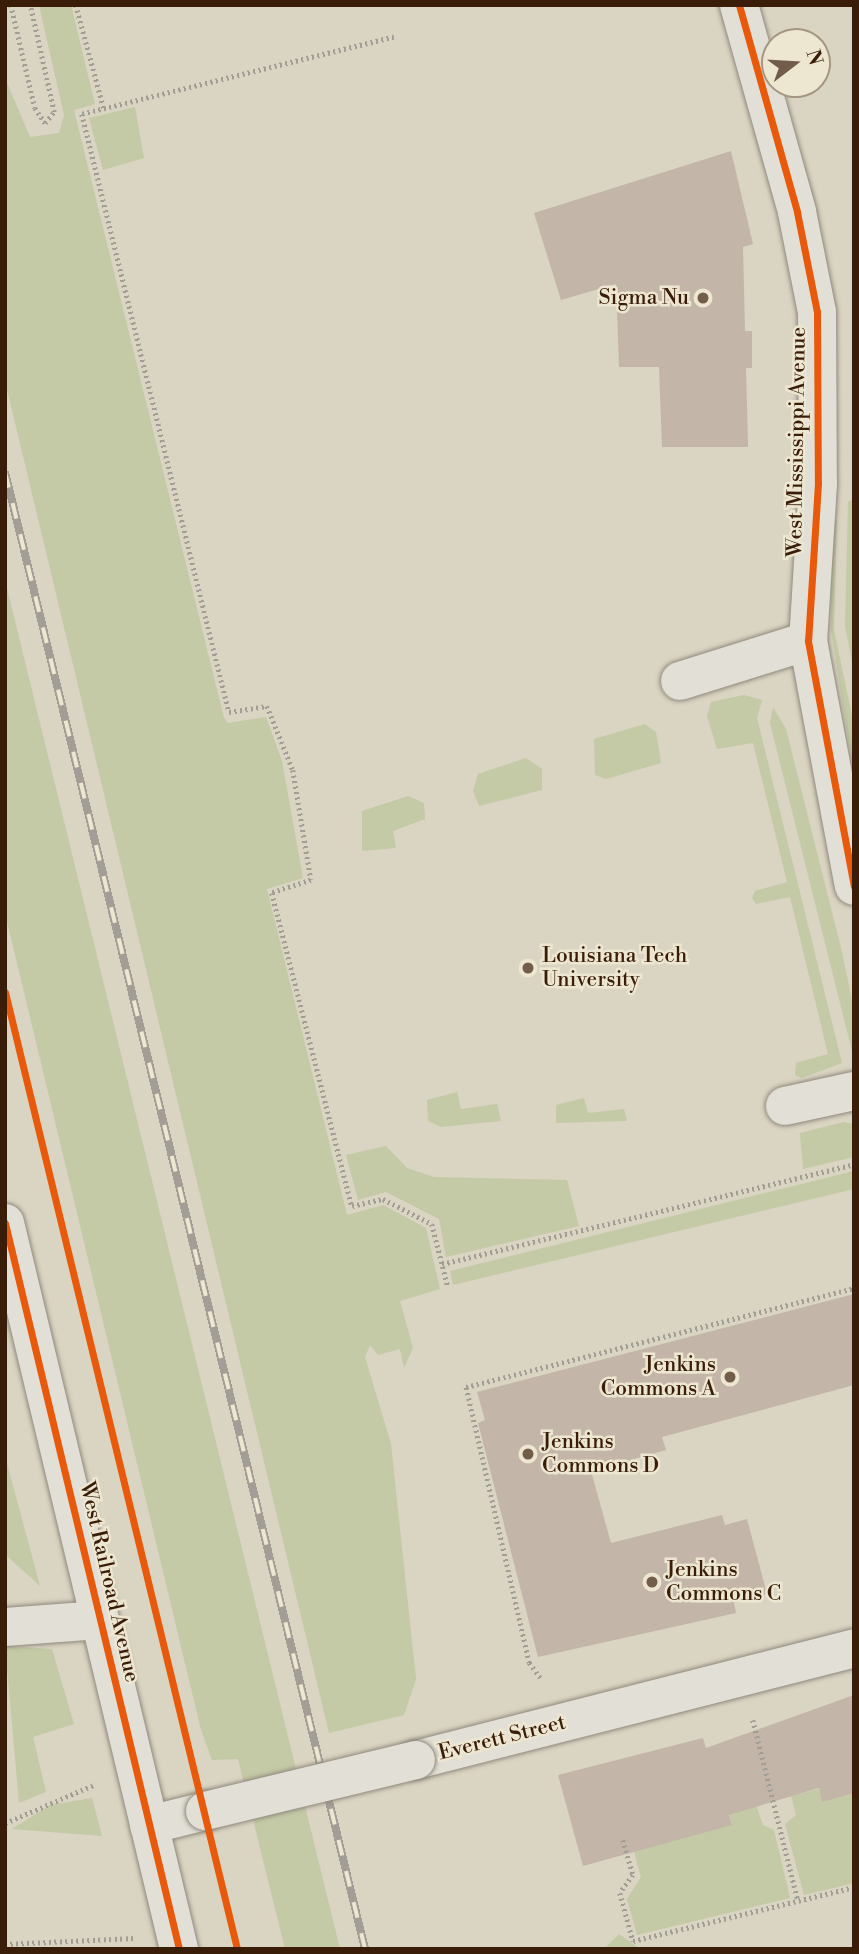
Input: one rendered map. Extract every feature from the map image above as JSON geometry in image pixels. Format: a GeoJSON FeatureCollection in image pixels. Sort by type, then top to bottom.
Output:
{"type":"FeatureCollection","features":[{"type":"Feature","properties":{"kind":"street","name":"West Mississippi Avenue"},"geometry":{"type":"LineString","coordinates":[[739,5],[797,212],[817,312],[818,471],[808,641],[854,886]]}},
{"type":"Feature","properties":{"kind":"street"},"geometry":{"type":"LineString","coordinates":[[680,681],[808,641]]}},
{"type":"Feature","properties":{"kind":"street"},"geometry":{"type":"LineString","coordinates":[[785,1106],[854,1091]]}},
{"type":"Feature","properties":{"kind":"street","name":"West Railroad Avenue"},"geometry":{"type":"LineString","coordinates":[[5,1223],[179,1949]]}},
{"type":"Feature","properties":{"kind":"street"},"geometry":{"type":"LineString","coordinates":[[9,1618],[100,1620]]}},
{"type":"Feature","properties":{"kind":"street","name":"Everett Street"},"geometry":{"type":"LineString","coordinates":[[149,1825],[854,1648]]}},
{"type":"Feature","properties":{"kind":"path"},"geometry":{"type":"LineString","coordinates":[[11,5],[35,108],[45,122],[54,112],[30,5]]}},
{"type":"Feature","properties":{"kind":"path"},"geometry":{"type":"LineString","coordinates":[[76,5],[104,109]]}},
{"type":"Feature","properties":{"kind":"path"},"geometry":{"type":"LineString","coordinates":[[394,37],[82,114],[229,712],[267,706],[293,770],[311,880],[272,893],[352,1206],[383,1199],[432,1224],[448,1287]]}},
{"type":"Feature","properties":{"kind":"path"},"geometry":{"type":"LineString","coordinates":[[442,1264],[854,1164]]}},
{"type":"Feature","properties":{"kind":"path"},"geometry":{"type":"LineString","coordinates":[[540,1678],[530,1663],[466,1387],[854,1287]]}},
{"type":"Feature","properties":{"kind":"path"},"geometry":{"type":"LineString","coordinates":[[753,1720],[798,1901]]}},
{"type":"Feature","properties":{"kind":"path"},"geometry":{"type":"LineString","coordinates":[[5,1823],[96,1784]]}},
{"type":"Feature","properties":{"kind":"path"},"geometry":{"type":"LineString","coordinates":[[623,1840],[633,1875],[620,1893],[633,1941],[854,1887]]}},
{"type":"Feature","properties":{"kind":"path"},"geometry":{"type":"LineString","coordinates":[[5,1944],[136,1938]]}},
{"type":"Feature","properties":{"kind":"green space"},"geometry":{"type":"Polygon","coordinates":[[[39,5],[71,5],[95,104],[74,110],[224,718],[228,723],[266,717],[282,761],[303,878],[267,889],[347,1215],[383,1205],[426,1228],[440,1289],[400,1301],[413,1348],[404,1368],[400,1349],[378,1355],[370,1345],[365,1357],[391,1444],[416,1679],[404,1715],[329,1733],[5,381],[5,78],[30,137],[59,133],[64,115],[39,5]]]}},
{"type":"Feature","properties":{"kind":"green space"},"geometry":{"type":"Polygon","coordinates":[[[135,107],[144,158],[103,170],[89,118],[135,107]]]}},
{"type":"Feature","properties":{"kind":"green space"},"geometry":{"type":"Polygon","coordinates":[[[854,499],[854,671],[845,627],[848,502],[854,499]]]}},
{"type":"Feature","properties":{"kind":"green space"},"geometry":{"type":"Polygon","coordinates":[[[837,518],[834,630],[854,725],[854,777],[831,630],[832,526],[837,518]]]}},
{"type":"Feature","properties":{"kind":"green space"},"geometry":{"type":"Polygon","coordinates":[[[5,580],[340,1949],[285,1949],[238,1759],[212,1760],[201,1730],[5,913],[5,580]]]}},
{"type":"Feature","properties":{"kind":"green space"},"geometry":{"type":"Polygon","coordinates":[[[744,695],[762,700],[757,718],[842,1063],[802,1078],[795,1075],[796,1063],[828,1054],[790,897],[756,904],[752,898],[755,891],[787,882],[753,743],[717,749],[707,716],[711,702],[744,695]]]}},
{"type":"Feature","properties":{"kind":"green space"},"geometry":{"type":"Polygon","coordinates":[[[773,707],[786,729],[842,952],[854,1010],[852,1051],[770,723],[773,707]]]}},
{"type":"Feature","properties":{"kind":"green space"},"geometry":{"type":"Polygon","coordinates":[[[645,724],[656,732],[661,763],[606,779],[595,775],[594,739],[645,724]]]}},
{"type":"Feature","properties":{"kind":"green space"},"geometry":{"type":"Polygon","coordinates":[[[526,758],[542,769],[542,790],[479,806],[473,791],[478,774],[526,758]]]}},
{"type":"Feature","properties":{"kind":"green space"},"geometry":{"type":"Polygon","coordinates":[[[408,796],[424,803],[425,819],[393,831],[396,848],[362,851],[362,811],[408,796]]]}},
{"type":"Feature","properties":{"kind":"green space"},"geometry":{"type":"Polygon","coordinates":[[[457,1092],[461,1109],[497,1104],[501,1121],[441,1127],[428,1121],[427,1100],[457,1092]]]}},
{"type":"Feature","properties":{"kind":"green space"},"geometry":{"type":"Polygon","coordinates":[[[584,1098],[588,1113],[624,1109],[627,1121],[556,1123],[556,1105],[584,1098]]]}},
{"type":"Feature","properties":{"kind":"green space"},"geometry":{"type":"Polygon","coordinates":[[[844,1122],[854,1124],[854,1157],[803,1169],[800,1133],[844,1122]]]}},
{"type":"Feature","properties":{"kind":"green space"},"geometry":{"type":"Polygon","coordinates":[[[386,1146],[407,1168],[434,1177],[567,1180],[579,1226],[446,1257],[439,1219],[386,1192],[358,1200],[346,1155],[386,1146]]]}},
{"type":"Feature","properties":{"kind":"green space"},"geometry":{"type":"Polygon","coordinates":[[[854,1171],[854,1189],[453,1285],[450,1271],[854,1171]]]}},
{"type":"Feature","properties":{"kind":"green space"},"geometry":{"type":"Polygon","coordinates":[[[5,1456],[40,1586],[7,1556],[5,1456]]]}},
{"type":"Feature","properties":{"kind":"green space"},"geometry":{"type":"Polygon","coordinates":[[[5,1646],[52,1649],[74,1724],[33,1737],[46,1792],[19,1803],[5,1646]]]}},
{"type":"Feature","properties":{"kind":"green space"},"geometry":{"type":"Polygon","coordinates":[[[819,1789],[822,1801],[854,1793],[854,1883],[804,1895],[785,1824],[796,1815],[791,1796],[819,1789]]]}},
{"type":"Feature","properties":{"kind":"green space"},"geometry":{"type":"Polygon","coordinates":[[[92,1798],[102,1836],[12,1829],[50,1805],[92,1798]]]}},
{"type":"Feature","properties":{"kind":"green space"},"geometry":{"type":"Polygon","coordinates":[[[756,1805],[763,1825],[774,1830],[790,1898],[637,1935],[627,1899],[641,1877],[630,1837],[732,1825],[729,1813],[756,1805]]]}},
{"type":"Feature","properties":{"kind":"green space"},"geometry":{"type":"Polygon","coordinates":[[[619,1934],[639,1948],[639,1949],[604,1949],[619,1934]]]}},
{"type":"Feature","properties":{"kind":"building","name":"Sigma Nu"},"geometry":{"type":"Polygon","coordinates":[[[731,151],[753,244],[743,247],[745,331],[752,331],[752,368],[746,368],[748,447],[662,447],[659,367],[619,367],[616,284],[561,300],[534,213],[731,151]]]}},
{"type":"Feature","properties":{"kind":"building"},"geometry":{"type":"Polygon","coordinates":[[[854,1294],[854,1385],[662,1437],[666,1450],[591,1471],[611,1543],[722,1515],[725,1525],[747,1519],[767,1594],[734,1603],[736,1613],[538,1657],[478,1423],[485,1420],[477,1392],[854,1294]]]}},
{"type":"Feature","properties":{"kind":"building"},"geometry":{"type":"Polygon","coordinates":[[[854,1695],[854,1793],[822,1802],[819,1788],[729,1815],[732,1825],[583,1866],[558,1775],[703,1738],[706,1748],[854,1695]]]}},
{"type":"Feature","properties":{"kind":"railway"},"geometry":{"type":"LineString","coordinates":[[5,472],[365,1949]]}},
{"type":"Feature","properties":{"kind":"cycle path"},"geometry":{"type":"LineString","coordinates":[[739,5],[797,212],[817,312],[818,483],[808,641],[854,886]]}},
{"type":"Feature","properties":{"kind":"cycle path"},"geometry":{"type":"LineString","coordinates":[[5,992],[237,1949]]}},
{"type":"Feature","properties":{"kind":"cycle path"},"geometry":{"type":"LineString","coordinates":[[5,1223],[179,1949]]}},
{"type":"Feature","properties":{"kind":"place","name":"Sigma Nu"},"geometry":{"type":"Point","coordinates":[703,298]}},
{"type":"Feature","properties":{"kind":"place","name":"Louisiana Tech University"},"geometry":{"type":"Point","coordinates":[528,968]}},
{"type":"Feature","properties":{"kind":"place","name":"Jenkins Commons A"},"geometry":{"type":"Point","coordinates":[730,1377]}},
{"type":"Feature","properties":{"kind":"place","name":"Jenkins Commons D"},"geometry":{"type":"Point","coordinates":[528,1454]}},
{"type":"Feature","properties":{"kind":"place","name":"Jenkins Commons C"},"geometry":{"type":"Point","coordinates":[652,1582]}}]}
